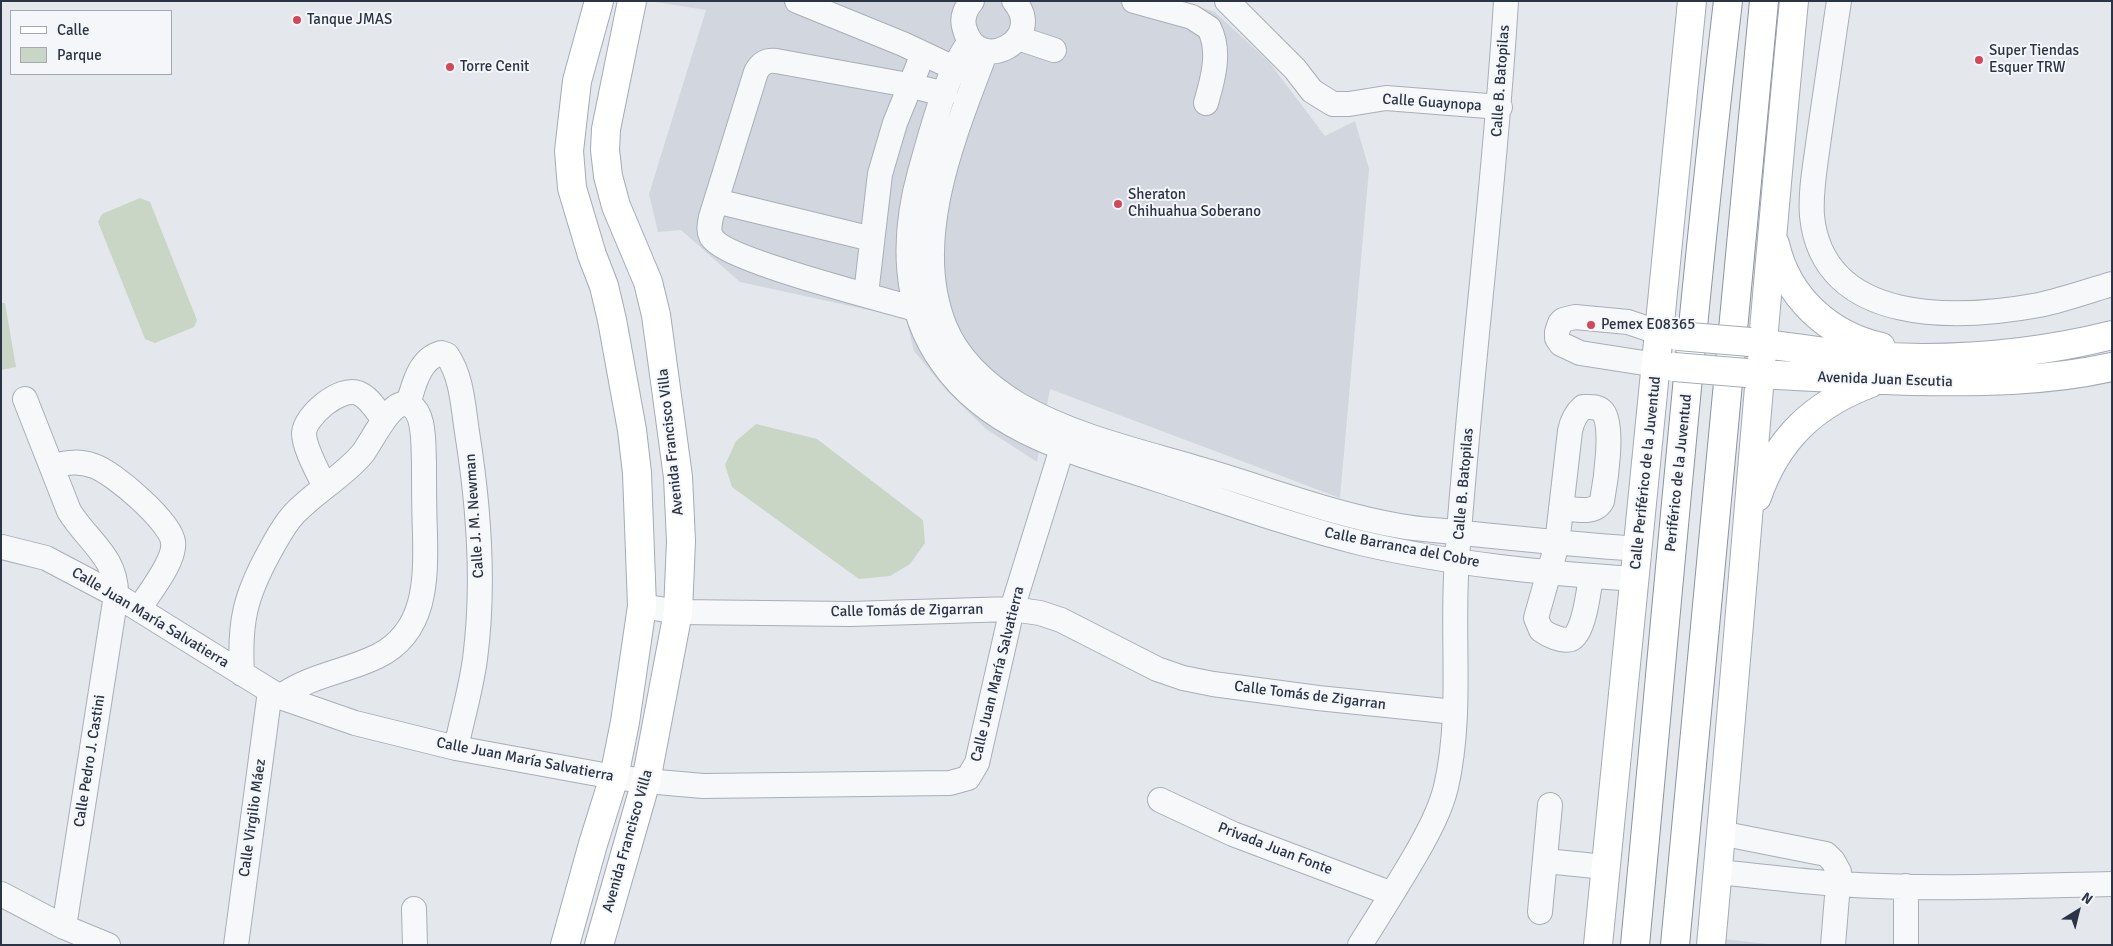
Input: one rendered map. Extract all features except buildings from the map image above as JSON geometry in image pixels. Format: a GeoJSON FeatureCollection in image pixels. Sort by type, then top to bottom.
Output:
{"type":"FeatureCollection","features":[{"type":"Feature","properties":{"kind":"main road","name":"Avenida Francisco Villa"},"geometry":{"type":"LineString","coordinates":[[566,945],[593,844],[614,777],[642,606],[637,473],[630,422],[604,286],[592,255],[572,188],[569,151],[577,81],[599,1]]}},
{"type":"Feature","properties":{"kind":"main road","name":"Avenida Francisco Villa"},"geometry":{"type":"LineString","coordinates":[[599,945],[646,781],[678,612],[681,541],[678,477],[656,315],[645,274],[616,206],[608,176],[605,150],[606,129],[632,1]]}},
{"type":"Feature","properties":{"kind":"main road","name":"Calle Periférico de la Juventud"},"geometry":{"type":"LineString","coordinates":[[1598,945],[1635,579],[1669,334],[1692,1]]}},
{"type":"Feature","properties":{"kind":"main road","name":"Periférico de la Juventud"},"geometry":{"type":"LineString","coordinates":[[1635,945],[1663,632],[1715,110],[1728,1]]}},
{"type":"Feature","properties":{"kind":"main road"},"geometry":{"type":"LineString","coordinates":[[1675,945],[1764,1]]}},
{"type":"Feature","properties":{"kind":"main road"},"geometry":{"type":"LineString","coordinates":[[1710,945],[1748,522],[1754,373],[1772,230],[1794,1]]}},
{"type":"Feature","properties":{"kind":"main road"},"geometry":{"type":"LineString","coordinates":[[1772,230],[1778,258],[1786,277],[1798,296],[1816,315],[1846,335],[1866,344],[1926,358]]}},
{"type":"Feature","properties":{"kind":"main road","name":"Avenida Juan Escutia"},"geometry":{"type":"LineString","coordinates":[[1669,334],[1850,355],[1926,358],[2020,351],[2111,340]]}},
{"type":"Feature","properties":{"kind":"main road","name":"Avenida Juan Escutia"},"geometry":{"type":"LineString","coordinates":[[1665,366],[1880,380],[1993,382],[2084,373],[2112,367]]}},
{"type":"Feature","properties":{"kind":"main road"},"geometry":{"type":"LineString","coordinates":[[1748,522],[1763,480],[1774,459],[1803,423],[1833,399],[1880,380]]}},
{"type":"Feature","properties":{"kind":"street"},"geometry":{"type":"LineString","coordinates":[[797,1],[954,68]]}},
{"type":"Feature","properties":{"kind":"street"},"geometry":{"type":"LineString","coordinates":[[972,1],[966,10],[964,26],[978,46],[1002,50],[1008,47],[1020,32],[1020,10],[1014,1]]}},
{"type":"Feature","properties":{"kind":"street"},"geometry":{"type":"LineString","coordinates":[[1134,1],[1192,17],[1210,28],[1216,45],[1216,57],[1206,103]]}},
{"type":"Feature","properties":{"kind":"street","name":"Calle Guaynopa"},"geometry":{"type":"LineString","coordinates":[[1227,1],[1295,69],[1312,91],[1332,104],[1349,104],[1386,98],[1500,107]]}},
{"type":"Feature","properties":{"kind":"street","name":"Calle B. Batopilas"},"geometry":{"type":"LineString","coordinates":[[1360,945],[1392,894],[1438,813],[1448,772],[1455,712],[1456,560],[1500,107],[1506,1]]}},
{"type":"Feature","properties":{"kind":"street"},"geometry":{"type":"LineString","coordinates":[[1839,1],[1813,182],[1812,215],[1822,254],[1843,282],[1853,290],[1890,305],[1914,311],[1944,313],[2004,310],[2041,304],[2112,284]]}},
{"type":"Feature","properties":{"kind":"street"},"geometry":{"type":"LineString","coordinates":[[1020,32],[1055,45]]}},
{"type":"Feature","properties":{"kind":"street"},"geometry":{"type":"LineString","coordinates":[[964,375],[943,365],[932,348],[915,309],[909,273],[910,212],[933,124],[954,68],[978,46]]}},
{"type":"Feature","properties":{"kind":"street"},"geometry":{"type":"LineString","coordinates":[[978,46],[964,110],[934,216],[931,241],[932,264],[938,307],[964,375],[982,405],[1002,420],[1026,433],[1065,438]]}},
{"type":"Feature","properties":{"kind":"street"},"geometry":{"type":"LineString","coordinates":[[866,294],[880,174],[908,85],[923,54]]}},
{"type":"Feature","properties":{"kind":"street"},"geometry":{"type":"LineString","coordinates":[[915,309],[796,275],[742,257],[724,248],[711,235],[711,217],[756,72],[762,63],[771,60],[908,85],[945,94]]}},
{"type":"Feature","properties":{"kind":"street"},"geometry":{"type":"LineString","coordinates":[[716,200],[872,239]]}},
{"type":"Feature","properties":{"kind":"street"},"geometry":{"type":"LineString","coordinates":[[877,202],[910,212],[934,216]]}},
{"type":"Feature","properties":{"kind":"street"},"geometry":{"type":"LineString","coordinates":[[1665,366],[1580,353],[1561,344],[1557,338],[1557,332],[1560,323],[1568,318],[1575,317],[1628,322],[1669,334]]}},
{"type":"Feature","properties":{"kind":"street","name":"Calle J. M. Newman"},"geometry":{"type":"LineString","coordinates":[[408,404],[420,370],[428,360],[441,353],[447,355],[456,372],[470,452],[478,520],[480,578],[479,624],[474,661],[456,748]]}},
{"type":"Feature","properties":{"kind":"street"},"geometry":{"type":"LineString","coordinates":[[325,487],[310,454],[304,434],[306,426],[319,410],[338,395],[350,391],[363,395],[384,420]]}},
{"type":"Feature","properties":{"kind":"street","name":"Calle Pedro J. Castini"},"geometry":{"type":"LineString","coordinates":[[25,399],[70,511],[79,526],[104,554],[113,568],[117,580],[64,927]]}},
{"type":"Feature","properties":{"kind":"street"},"geometry":{"type":"LineString","coordinates":[[242,674],[242,621],[251,587],[288,521],[302,506],[344,472],[362,453],[384,420],[396,406],[408,404],[415,409],[419,416],[423,439],[426,563],[420,607],[405,635],[394,646],[379,655],[348,668],[313,678],[275,694]]}},
{"type":"Feature","properties":{"kind":"street","name":"Calle Barranca del Cobre"},"geometry":{"type":"LineString","coordinates":[[1065,438],[1398,526],[1557,544],[1639,549]]}},
{"type":"Feature","properties":{"kind":"street","name":"Calle Barranca del Cobre"},"geometry":{"type":"LineString","coordinates":[[1065,438],[1314,531],[1364,543],[1456,560],[1549,573],[1635,579]]}},
{"type":"Feature","properties":{"kind":"street","name":"Calle Juan María Salvatierra"},"geometry":{"type":"LineString","coordinates":[[2,546],[46,558],[116,595],[275,694],[356,723],[456,748],[614,777],[703,786],[950,783],[968,778],[977,763],[1012,609],[1065,438]]}},
{"type":"Feature","properties":{"kind":"street"},"geometry":{"type":"LineString","coordinates":[[53,466],[66,462],[82,462],[97,466],[122,484],[157,515],[169,530],[174,542],[172,556],[139,609]]}},
{"type":"Feature","properties":{"kind":"street"},"geometry":{"type":"LineString","coordinates":[[1314,531],[1320,506]]}},
{"type":"Feature","properties":{"kind":"street"},"geometry":{"type":"LineString","coordinates":[[1562,508],[1557,544],[1539,602],[1537,622],[1541,630],[1563,639],[1569,639],[1574,636],[1584,613],[1591,576]]}},
{"type":"Feature","properties":{"kind":"street","name":"Calle Tomás de Zigarran"},"geometry":{"type":"LineString","coordinates":[[642,606],[678,612],[850,614],[1012,609],[1040,613],[1061,620],[1157,668],[1183,678],[1213,684],[1318,698],[1455,712]]}},
{"type":"Feature","properties":{"kind":"street","name":"Calle Virgilio Máez"},"geometry":{"type":"LineString","coordinates":[[236,945],[275,694]]}},
{"type":"Feature","properties":{"kind":"street","name":"Privada Juan Fonte"},"geometry":{"type":"LineString","coordinates":[[1160,800],[1234,834],[1392,894]]}},
{"type":"Feature","properties":{"kind":"street"},"geometry":{"type":"LineString","coordinates":[[1540,912],[1550,805]]}},
{"type":"Feature","properties":{"kind":"street"},"geometry":{"type":"LineString","coordinates":[[1720,833],[1826,854],[1833,861],[1839,872],[1834,945]]}},
{"type":"Feature","properties":{"kind":"street"},"geometry":{"type":"LineString","coordinates":[[1546,861],[1605,867]]}},
{"type":"Feature","properties":{"kind":"street"},"geometry":{"type":"LineString","coordinates":[[1717,872],[1838,884],[1906,886],[2112,884]]}},
{"type":"Feature","properties":{"kind":"street"},"geometry":{"type":"LineString","coordinates":[[1906,886],[1906,945]]}},
{"type":"Feature","properties":{"kind":"street"},"geometry":{"type":"LineString","coordinates":[[1,894],[64,927],[108,945]]}},
{"type":"Feature","properties":{"kind":"street"},"geometry":{"type":"LineString","coordinates":[[414,909],[415,945]]}},
{"type":"Feature","properties":{"kind":"shaded area"},"geometry":{"type":"Polygon","coordinates":[[[649,1],[1179,1],[1215,12],[1269,62],[1325,136],[1355,121],[1369,169],[1340,498],[1050,389],[1037,462],[986,429],[947,391],[914,351],[906,318],[740,282],[681,230],[658,232],[649,194],[706,10],[649,1]]]}},
{"type":"Feature","properties":{"kind":"shaded area"},"geometry":{"type":"Polygon","coordinates":[[[1724,939],[1776,945],[1723,945],[1724,939]]]}},
{"type":"Feature","properties":{"kind":"green space"},"geometry":{"type":"Polygon","coordinates":[[[140,198],[150,202],[197,320],[194,327],[155,343],[145,339],[98,222],[102,214],[140,198]]]}},
{"type":"Feature","properties":{"kind":"green space"},"geometry":{"type":"Polygon","coordinates":[[[1,303],[5,303],[16,367],[1,370],[1,303]]]}},
{"type":"Feature","properties":{"kind":"green space"},"geometry":{"type":"Polygon","coordinates":[[[756,424],[817,439],[923,520],[925,543],[910,564],[890,576],[859,579],[732,487],[725,465],[736,441],[756,424]]]}},
{"type":"Feature","properties":{"kind":"place","name":"Tanque JMAS"},"geometry":{"type":"Point","coordinates":[297,20]}},
{"type":"Feature","properties":{"kind":"place","name":"Super Tiendas Esquer TRW"},"geometry":{"type":"Point","coordinates":[1979,60]}},
{"type":"Feature","properties":{"kind":"place","name":"Torre Cenit"},"geometry":{"type":"Point","coordinates":[450,67]}},
{"type":"Feature","properties":{"kind":"place","name":"Sheraton Chihuahua Soberano"},"geometry":{"type":"Point","coordinates":[1118,204]}},
{"type":"Feature","properties":{"kind":"place","name":"Pemex E08365"},"geometry":{"type":"Point","coordinates":[1591,325]}}]}
